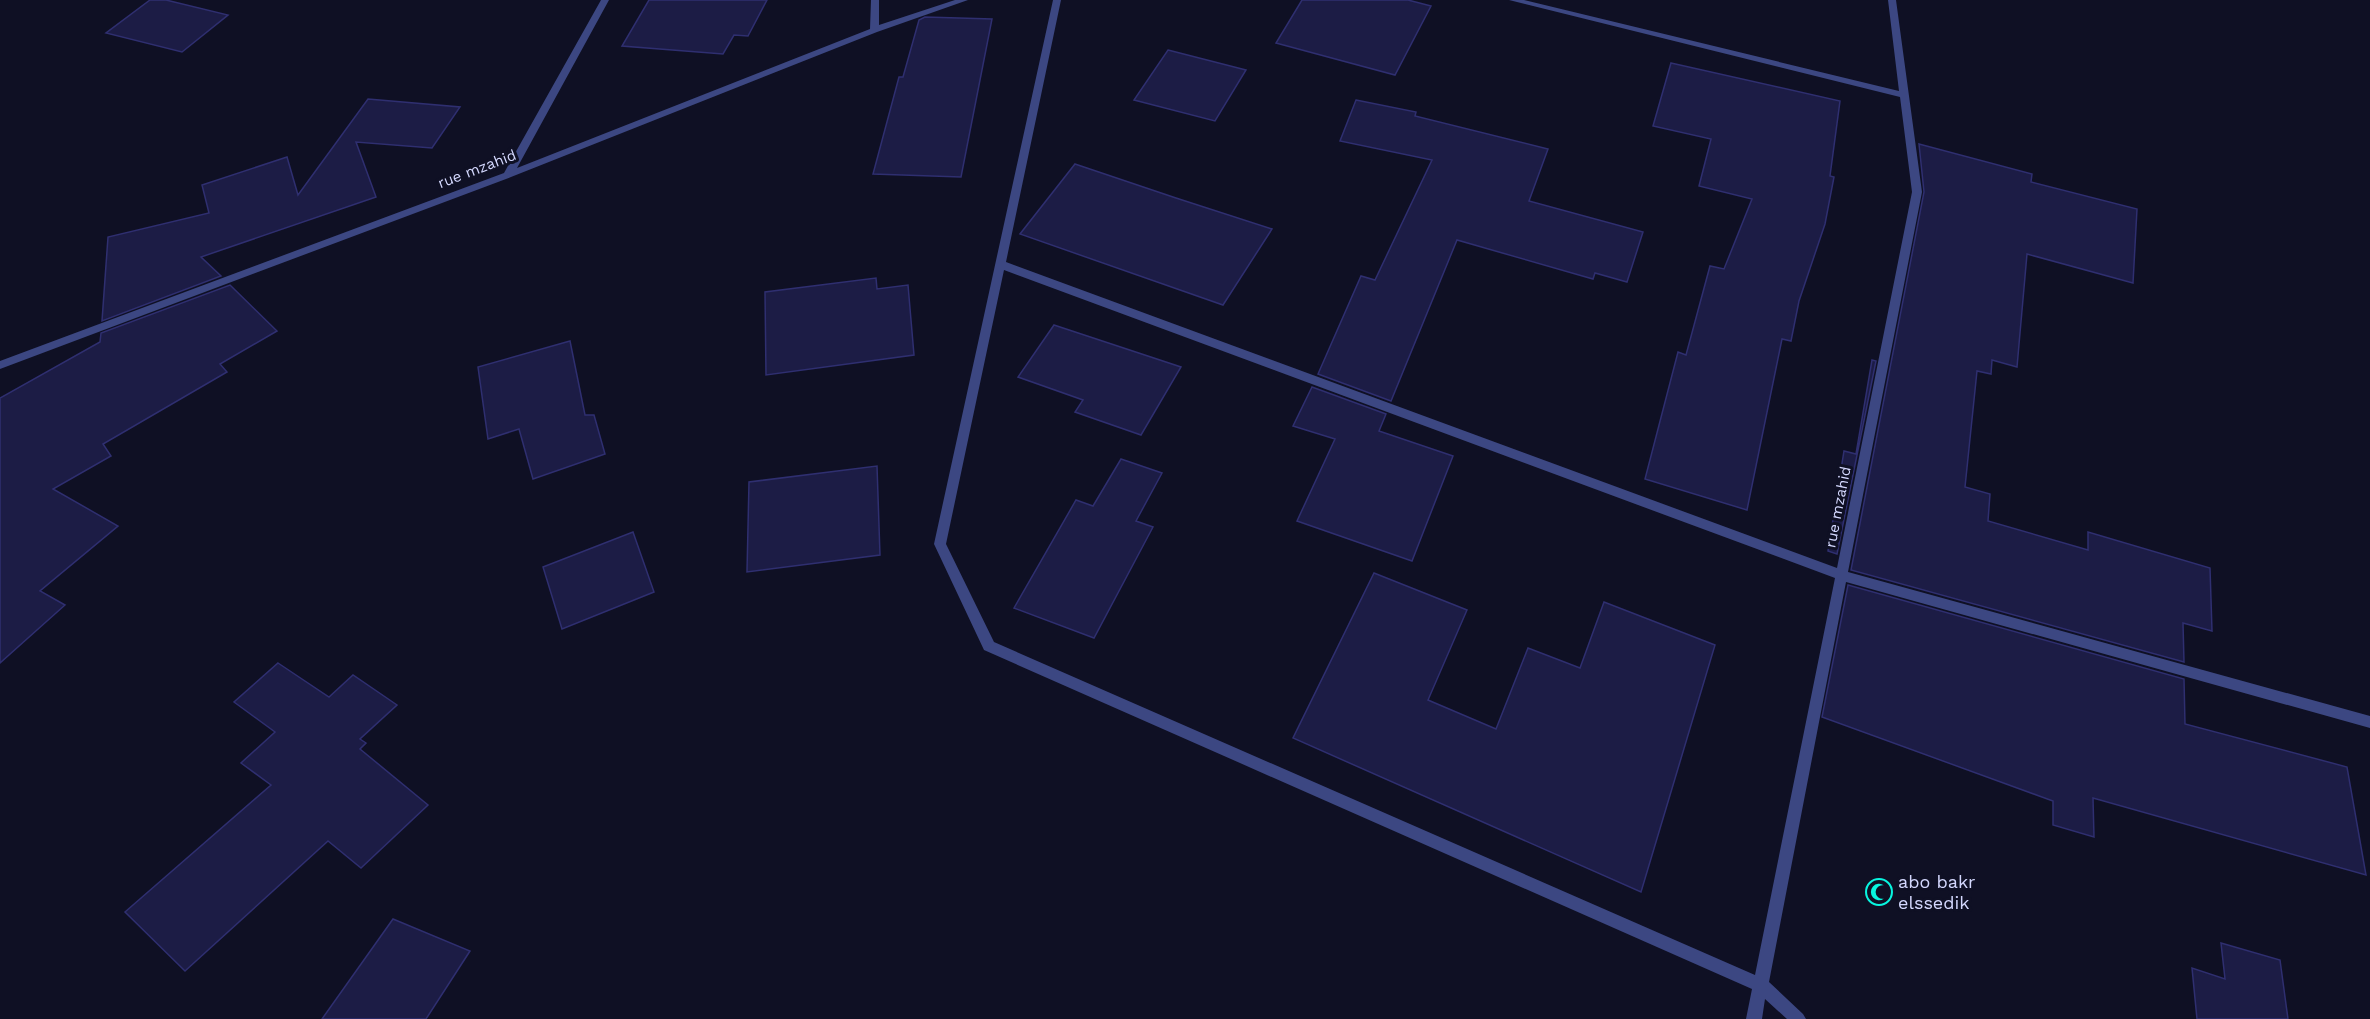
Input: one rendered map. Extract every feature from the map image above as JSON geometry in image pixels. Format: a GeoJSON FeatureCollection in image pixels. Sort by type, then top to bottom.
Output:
{"type":"FeatureCollection","features":[{"type":"Feature","properties":{"kind":"street"},"geometry":{"type":"LineString","coordinates":[[508,175],[605,0]]}},
{"type":"Feature","properties":{"kind":"street"},"geometry":{"type":"LineString","coordinates":[[874,0],[874,30]]}},
{"type":"Feature","properties":{"kind":"street","name":"rue mzahid"},"geometry":{"type":"LineString","coordinates":[[0,365],[508,175],[874,30],[964,0]]}},
{"type":"Feature","properties":{"kind":"street"},"geometry":{"type":"LineString","coordinates":[[1057,0],[940,544],[989,646],[1761,985],[1798,1019]]}},
{"type":"Feature","properties":{"kind":"street"},"geometry":{"type":"LineString","coordinates":[[1513,0],[1904,95]]}},
{"type":"Feature","properties":{"kind":"street","name":"rue mzahid"},"geometry":{"type":"LineString","coordinates":[[1754,1019],[1917,192],[1892,0]]}},
{"type":"Feature","properties":{"kind":"street"},"geometry":{"type":"LineString","coordinates":[[1000,264],[1841,575],[2370,722]]}},
{"type":"Feature","properties":{"kind":"building"},"geometry":{"type":"Polygon","coordinates":[[[150,0],[166,0],[228,15],[182,52],[106,33],[150,0]]]}},
{"type":"Feature","properties":{"kind":"building"},"geometry":{"type":"Polygon","coordinates":[[[649,0],[767,0],[748,36],[734,35],[723,54],[622,46],[649,0]]]}},
{"type":"Feature","properties":{"kind":"building"},"geometry":{"type":"Polygon","coordinates":[[[1302,0],[1408,0],[1431,6],[1395,75],[1276,43],[1302,0]]]}},
{"type":"Feature","properties":{"kind":"building"},"geometry":{"type":"Polygon","coordinates":[[[925,17],[992,19],[961,177],[873,174],[899,77],[903,77],[919,20],[925,17]]]}},
{"type":"Feature","properties":{"kind":"building"},"geometry":{"type":"Polygon","coordinates":[[[1168,50],[1246,70],[1215,121],[1134,100],[1168,50]]]}},
{"type":"Feature","properties":{"kind":"building"},"geometry":{"type":"Polygon","coordinates":[[[1671,63],[1840,101],[1830,176],[1834,177],[1825,224],[1799,301],[1791,341],[1782,339],[1747,510],[1645,479],[1678,352],[1686,355],[1710,266],[1724,269],[1752,199],[1699,186],[1711,139],[1653,126],[1671,63]]]}},
{"type":"Feature","properties":{"kind":"building"},"geometry":{"type":"Polygon","coordinates":[[[368,99],[460,107],[432,148],[356,142],[376,197],[201,257],[221,276],[102,321],[108,237],[209,213],[202,185],[287,157],[298,195],[368,99]]]}},
{"type":"Feature","properties":{"kind":"building"},"geometry":{"type":"Polygon","coordinates":[[[1356,100],[1416,112],[1415,116],[1548,149],[1529,201],[1643,232],[1627,282],[1595,273],[1593,279],[1457,240],[1391,401],[1318,374],[1361,276],[1375,280],[1432,160],[1340,141],[1356,100]]]}},
{"type":"Feature","properties":{"kind":"building"},"geometry":{"type":"Polygon","coordinates":[[[1919,144],[2032,174],[2031,182],[2137,209],[2133,283],[2027,254],[2017,367],[1992,360],[1991,374],[1977,371],[1965,487],[1990,494],[1988,521],[2088,550],[2088,532],[2210,568],[2212,631],[2183,623],[2184,662],[1851,570],[1924,192],[1919,144]]]}},
{"type":"Feature","properties":{"kind":"building"},"geometry":{"type":"Polygon","coordinates":[[[1075,164],[1272,229],[1223,305],[1020,234],[1075,164]]]}},
{"type":"Feature","properties":{"kind":"building"},"geometry":{"type":"Polygon","coordinates":[[[876,278],[877,289],[908,285],[914,355],[766,375],[765,292],[876,278]]]}},
{"type":"Feature","properties":{"kind":"building"},"geometry":{"type":"Polygon","coordinates":[[[230,285],[277,331],[220,364],[227,372],[103,444],[111,456],[53,489],[118,526],[40,591],[65,605],[0,663],[0,398],[100,342],[101,333],[230,285]]]}},
{"type":"Feature","properties":{"kind":"building"},"geometry":{"type":"Polygon","coordinates":[[[1054,325],[1181,367],[1141,435],[1075,412],[1083,400],[1018,377],[1054,325]]]}},
{"type":"Feature","properties":{"kind":"building"},"geometry":{"type":"Polygon","coordinates":[[[570,341],[585,415],[594,415],[605,454],[533,479],[519,429],[488,439],[478,367],[570,341]]]}},
{"type":"Feature","properties":{"kind":"building"},"geometry":{"type":"Polygon","coordinates":[[[1872,360],[1876,361],[1837,554],[1828,551],[1844,451],[1856,454],[1872,360]]]}},
{"type":"Feature","properties":{"kind":"building"},"geometry":{"type":"Polygon","coordinates":[[[1312,387],[1386,414],[1379,431],[1453,456],[1412,561],[1297,521],[1335,439],[1293,426],[1312,387]]]}},
{"type":"Feature","properties":{"kind":"building"},"geometry":{"type":"Polygon","coordinates":[[[1121,459],[1162,473],[1136,521],[1153,527],[1094,638],[1014,608],[1076,500],[1093,506],[1121,459]]]}},
{"type":"Feature","properties":{"kind":"building"},"geometry":{"type":"Polygon","coordinates":[[[877,466],[880,555],[747,572],[749,482],[877,466]]]}},
{"type":"Feature","properties":{"kind":"building"},"geometry":{"type":"Polygon","coordinates":[[[633,532],[654,592],[562,629],[543,567],[633,532]]]}},
{"type":"Feature","properties":{"kind":"building"},"geometry":{"type":"Polygon","coordinates":[[[1374,573],[1467,610],[1428,700],[1496,729],[1528,648],[1580,668],[1604,602],[1715,645],[1641,892],[1293,738],[1374,573]]]}},
{"type":"Feature","properties":{"kind":"building"},"geometry":{"type":"Polygon","coordinates":[[[1848,585],[2184,679],[2185,724],[2347,767],[2366,875],[2093,798],[2094,837],[2053,825],[2053,801],[1822,717],[1848,585]]]}},
{"type":"Feature","properties":{"kind":"building"},"geometry":{"type":"Polygon","coordinates":[[[278,663],[329,697],[353,675],[397,705],[360,739],[366,743],[360,749],[428,805],[361,868],[328,841],[185,971],[125,912],[271,785],[241,763],[275,732],[234,702],[278,663]]]}},
{"type":"Feature","properties":{"kind":"building"},"geometry":{"type":"Polygon","coordinates":[[[393,919],[470,951],[426,1019],[322,1019],[393,919]]]}},
{"type":"Feature","properties":{"kind":"building"},"geometry":{"type":"Polygon","coordinates":[[[2221,943],[2280,960],[2288,1019],[2197,1019],[2192,968],[2225,979],[2221,943]]]}},
{"type":"Feature","properties":{"kind":"place","name":"abo bakr elssedik"},"geometry":{"type":"Point","coordinates":[1879,892]}}]}
